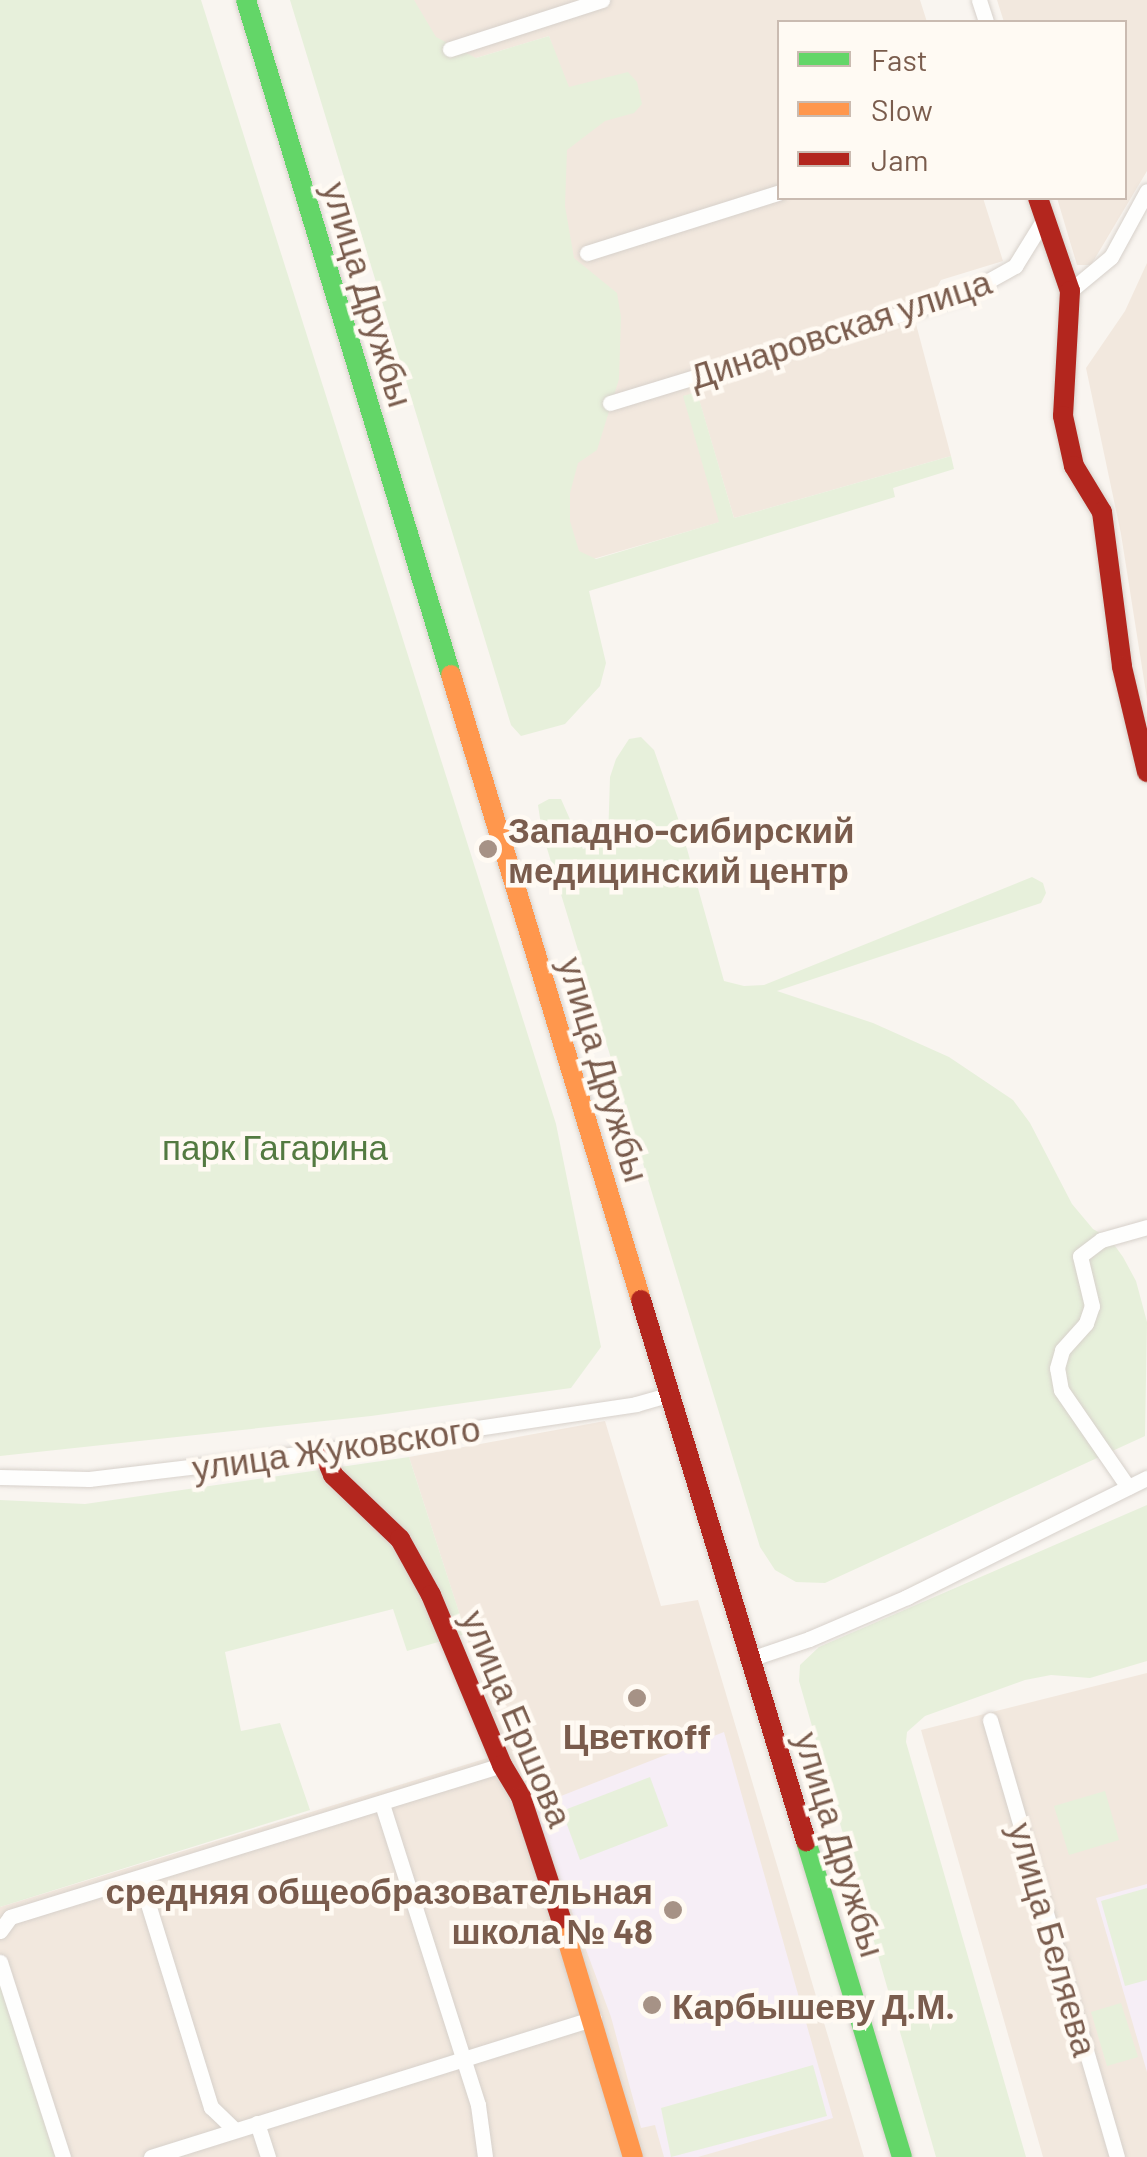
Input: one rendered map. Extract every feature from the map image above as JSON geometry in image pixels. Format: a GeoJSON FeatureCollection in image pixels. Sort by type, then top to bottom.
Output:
{"type":"FeatureCollection","features":[{"type":"Feature","properties":{"kind":"main road","name":"улица Дружбы"},"geometry":{"type":"LineString","coordinates":[[246,0],[902,2157]]}},
{"type":"Feature","properties":{"kind":"main road"},"geometry":{"type":"LineString","coordinates":[[1039,200],[1070,291],[1063,416],[1074,466],[1102,512],[1122,667],[1147,772]]}},
{"type":"Feature","properties":{"kind":"main road","name":"улица Ершова"},"geometry":{"type":"LineString","coordinates":[[322,1451],[333,1475],[400,1538],[439,1612],[502,1765],[521,1797],[594,2018],[632,2157]]}},
{"type":"Feature","properties":{"kind":"street"},"geometry":{"type":"LineString","coordinates":[[450,49],[602,0]]}},
{"type":"Feature","properties":{"kind":"street"},"geometry":{"type":"LineString","coordinates":[[1070,291],[1112,257],[1147,190]]}},
{"type":"Feature","properties":{"kind":"street"},"geometry":{"type":"LineString","coordinates":[[587,253],[777,193]]}},
{"type":"Feature","properties":{"kind":"street","name":"Динаровская улица"},"geometry":{"type":"LineString","coordinates":[[610,403],[963,295],[1015,266],[1044,219]]}},
{"type":"Feature","properties":{"kind":"street"},"geometry":{"type":"LineString","coordinates":[[1128,1487],[1062,1390],[1057,1368],[1062,1350],[1086,1323],[1092,1306],[1080,1256],[1101,1240],[1147,1228]]}},
{"type":"Feature","properties":{"kind":"street","name":"улица Жуковского"},"geometry":{"type":"LineString","coordinates":[[0,1477],[89,1478],[322,1451],[636,1404],[670,1394]]}},
{"type":"Feature","properties":{"kind":"street"},"geometry":{"type":"LineString","coordinates":[[750,1659],[809,1639],[907,1596],[1147,1478]]}},
{"type":"Feature","properties":{"kind":"street","name":"улица Беляева"},"geometry":{"type":"LineString","coordinates":[[990,1720],[1117,2157]]}},
{"type":"Feature","properties":{"kind":"street"},"geometry":{"type":"LineString","coordinates":[[5,1924],[502,1765]]}},
{"type":"Feature","properties":{"kind":"street"},"geometry":{"type":"LineString","coordinates":[[382,1804],[464,2057],[482,2124],[485,2157]]}},
{"type":"Feature","properties":{"kind":"street"},"geometry":{"type":"LineString","coordinates":[[140,1878],[211,2107],[234,2129]]}},
{"type":"Feature","properties":{"kind":"street"},"geometry":{"type":"LineString","coordinates":[[0,1962],[63,2157]]}},
{"type":"Feature","properties":{"kind":"street"},"geometry":{"type":"LineString","coordinates":[[151,2157],[594,2018]]}},
{"type":"Feature","properties":{"kind":"street"},"geometry":{"type":"LineString","coordinates":[[257,2122],[268,2157]]}},
{"type":"Feature","properties":{"kind":"shaded area"},"geometry":{"type":"Polygon","coordinates":[[[407,0],[920,0],[926,20],[777,20],[777,200],[984,200],[1003,261],[941,280],[916,324],[951,456],[734,518],[697,393],[684,396],[720,522],[576,564],[545,440],[516,147],[578,126],[549,36],[427,73],[407,0]]]}},
{"type":"Feature","properties":{"kind":"shaded area"},"geometry":{"type":"Polygon","coordinates":[[[997,0],[1147,0],[1147,171],[1091,265],[1077,265],[1058,200],[1127,200],[1127,20],[1003,20],[997,0]]]}},
{"type":"Feature","properties":{"kind":"shaded area"},"geometry":{"type":"Polygon","coordinates":[[[1147,263],[1147,699],[1121,534],[1086,368],[1125,311],[1147,263]]]}},
{"type":"Feature","properties":{"kind":"shaded area"},"geometry":{"type":"Polygon","coordinates":[[[605,1421],[661,1606],[698,1600],[864,2157],[59,2157],[0,1974],[0,1907],[504,1753],[409,1457],[605,1421]]]}},
{"type":"Feature","properties":{"kind":"shaded area"},"geometry":{"type":"Polygon","coordinates":[[[1147,1673],[1147,2157],[1043,2157],[921,1730],[1147,1673]]]}},
{"type":"Feature","properties":{"kind":"shaded area","name":"средняя общеобразовательная школа № 48"},"geometry":{"type":"Polygon","coordinates":[[[724,1732],[833,2118],[698,2157],[664,2157],[655,2125],[641,2128],[611,2017],[533,1807],[724,1732]]]}},
{"type":"Feature","properties":{"kind":"shaded area"},"geometry":{"type":"Polygon","coordinates":[[[1147,1884],[1147,2072],[1096,1898],[1147,1884]]]}},
{"type":"Feature","properties":{"kind":"green space","name":"парк Гагарина"},"geometry":{"type":"Polygon","coordinates":[[[0,0],[201,0],[556,1124],[601,1347],[571,1388],[371,1416],[0,1456],[0,0]]]}},
{"type":"Feature","properties":{"kind":"green space"},"geometry":{"type":"Polygon","coordinates":[[[290,0],[414,0],[436,37],[476,58],[549,36],[569,87],[628,72],[637,82],[642,104],[634,113],[605,121],[567,150],[565,206],[574,258],[617,293],[621,317],[619,379],[597,450],[578,463],[570,493],[570,521],[579,551],[596,559],[719,522],[683,396],[697,392],[734,518],[951,456],[954,469],[893,488],[895,497],[589,591],[606,663],[600,686],[565,724],[521,736],[511,725],[290,0]]]}},
{"type":"Feature","properties":{"kind":"green space"},"geometry":{"type":"Polygon","coordinates":[[[641,737],[654,750],[680,824],[724,981],[764,985],[1032,877],[1043,883],[1046,893],[1041,903],[777,991],[873,1023],[949,1057],[1013,1100],[1030,1123],[1072,1204],[1093,1229],[1110,1239],[1123,1257],[1136,1281],[1147,1322],[1145,1436],[825,1583],[796,1582],[775,1570],[760,1547],[542,832],[538,805],[549,799],[561,799],[583,849],[608,840],[610,777],[629,739],[641,737]]]}},
{"type":"Feature","properties":{"kind":"green space"},"geometry":{"type":"Polygon","coordinates":[[[409,1457],[466,1634],[407,1651],[393,1609],[225,1652],[241,1731],[280,1723],[310,1810],[0,1907],[0,1500],[85,1504],[409,1457]]]}},
{"type":"Feature","properties":{"kind":"green space"},"geometry":{"type":"Polygon","coordinates":[[[1147,1505],[1147,1661],[1090,1678],[1051,1675],[1025,1680],[925,1716],[907,1732],[906,1742],[1026,2157],[936,2157],[799,1681],[800,1665],[819,1647],[1147,1505]]]}},
{"type":"Feature","properties":{"kind":"green space"},"geometry":{"type":"Polygon","coordinates":[[[650,1777],[668,1826],[580,1860],[562,1811],[650,1777]]]}},
{"type":"Feature","properties":{"kind":"green space"},"geometry":{"type":"Polygon","coordinates":[[[1105,1791],[1119,1840],[1069,1855],[1054,1806],[1105,1791]]]}},
{"type":"Feature","properties":{"kind":"green space"},"geometry":{"type":"Polygon","coordinates":[[[1147,1888],[1147,1980],[1125,1986],[1101,1901],[1147,1888]]]}},
{"type":"Feature","properties":{"kind":"green space"},"geometry":{"type":"Polygon","coordinates":[[[0,1974],[59,2157],[0,2157],[0,1974]]]}},
{"type":"Feature","properties":{"kind":"green space"},"geometry":{"type":"Polygon","coordinates":[[[1121,2003],[1138,2057],[1107,2066],[1091,2012],[1121,2003]]]}},
{"type":"Feature","properties":{"kind":"green space"},"geometry":{"type":"Polygon","coordinates":[[[813,2065],[827,2116],[671,2157],[661,2108],[813,2065]]]}},
{"type":"Feature","properties":{"kind":"traffic: fast"},"geometry":{"type":"LineString","coordinates":[[246,0],[451,675]]}},
{"type":"Feature","properties":{"kind":"traffic: fast"},"geometry":{"type":"LineString","coordinates":[[806,1841],[902,2157]]}},
{"type":"Feature","properties":{"kind":"traffic: slow"},"geometry":{"type":"LineString","coordinates":[[451,675],[641,1300]]}},
{"type":"Feature","properties":{"kind":"traffic: slow"},"geometry":{"type":"LineString","coordinates":[[561,1919],[633,2157]]}},
{"type":"Feature","properties":{"kind":"traffic: jam"},"geometry":{"type":"LineString","coordinates":[[1039,200],[1070,291],[1063,416],[1074,466],[1102,512],[1122,667],[1147,772]]}},
{"type":"Feature","properties":{"kind":"traffic: jam"},"geometry":{"type":"LineString","coordinates":[[641,1300],[806,1841]]}},
{"type":"Feature","properties":{"kind":"traffic: jam"},"geometry":{"type":"LineString","coordinates":[[323,1451],[333,1475],[400,1539],[431,1595],[502,1765],[521,1797],[561,1919]]}},
{"type":"Feature","properties":{"kind":"place","name":"Западно-сибирский медицинский центр"},"geometry":{"type":"Point","coordinates":[488,849]}},
{"type":"Feature","properties":{"kind":"place","name":"Цветкоff"},"geometry":{"type":"Point","coordinates":[637,1698]}},
{"type":"Feature","properties":{"kind":"place","name":"средняя общеобразовательная школа № 48"},"geometry":{"type":"Point","coordinates":[673,1910]}},
{"type":"Feature","properties":{"kind":"place","name":"Карбышеву Д.М."},"geometry":{"type":"Point","coordinates":[652,2005]}}]}
